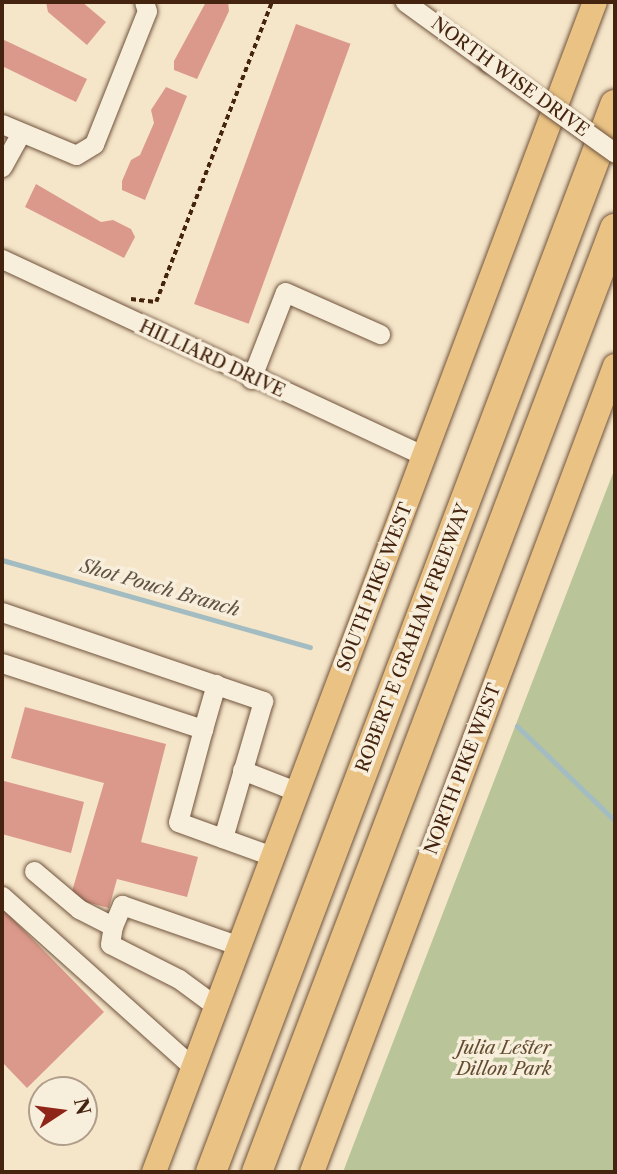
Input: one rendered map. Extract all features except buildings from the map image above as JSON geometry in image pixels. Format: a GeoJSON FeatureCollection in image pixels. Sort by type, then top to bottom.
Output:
{"type":"FeatureCollection","features":[{"type":"Feature","properties":{"kind":"highway","name":"ROBERT E GRAHAM FREEWAY"},"geometry":{"type":"LineString","coordinates":[[211,1172],[615,105]]}},
{"type":"Feature","properties":{"kind":"highway"},"geometry":{"type":"LineString","coordinates":[[257,1172],[615,229]]}},
{"type":"Feature","properties":{"kind":"main road","name":"SOUTH PIKE WEST"},"geometry":{"type":"LineString","coordinates":[[154,1172],[595,2]]}},
{"type":"Feature","properties":{"kind":"main road","name":"NORTH PIKE WEST"},"geometry":{"type":"LineString","coordinates":[[312,1172],[615,366]]}},
{"type":"Feature","properties":{"kind":"street"},"geometry":{"type":"LineString","coordinates":[[2,124],[20,134],[76,155],[94,144],[147,11],[144,2]]}},
{"type":"Feature","properties":{"kind":"street","name":"NORTH WISE DRIVE"},"geometry":{"type":"LineString","coordinates":[[405,2],[615,153]]}},
{"type":"Feature","properties":{"kind":"street"},"geometry":{"type":"LineString","coordinates":[[2,167],[20,134]]}},
{"type":"Feature","properties":{"kind":"street","name":"HILLIARD DRIVE"},"geometry":{"type":"LineString","coordinates":[[2,259],[251,379],[425,456]]}},
{"type":"Feature","properties":{"kind":"street"},"geometry":{"type":"LineString","coordinates":[[251,379],[285,292],[380,334]]}},
{"type":"Feature","properties":{"kind":"street"},"geometry":{"type":"LineString","coordinates":[[2,612],[263,701],[223,838]]}},
{"type":"Feature","properties":{"kind":"street"},"geometry":{"type":"LineString","coordinates":[[2,663],[203,729]]}},
{"type":"Feature","properties":{"kind":"street"},"geometry":{"type":"LineString","coordinates":[[216,684],[178,822],[272,856]]}},
{"type":"Feature","properties":{"kind":"street"},"geometry":{"type":"LineString","coordinates":[[243,769],[298,792]]}},
{"type":"Feature","properties":{"kind":"street"},"geometry":{"type":"LineString","coordinates":[[34,871],[79,909],[113,926]]}},
{"type":"Feature","properties":{"kind":"street"},"geometry":{"type":"LineString","coordinates":[[2,896],[194,1068]]}},
{"type":"Feature","properties":{"kind":"street"},"geometry":{"type":"LineString","coordinates":[[217,1007],[179,979],[110,944],[113,926],[122,905],[240,946]]}},
{"type":"Feature","properties":{"kind":"path"},"geometry":{"type":"LineString","coordinates":[[133,296],[156,302],[272,2]]}},
{"type":"Feature","properties":{"kind":"green space","name":"Julia Lester Dillon Park"},"geometry":{"type":"Polygon","coordinates":[[[615,468],[615,1172],[343,1172],[366,1112],[615,468]]]}},
{"type":"Feature","properties":{"kind":"waterway","name":"Shot Pouch Branch"},"geometry":{"type":"LineString","coordinates":[[2,560],[310,647]]}},
{"type":"Feature","properties":{"kind":"waterway","name":"Shot Pouch Branch"},"geometry":{"type":"LineString","coordinates":[[517,726],[615,821]]}}]}
